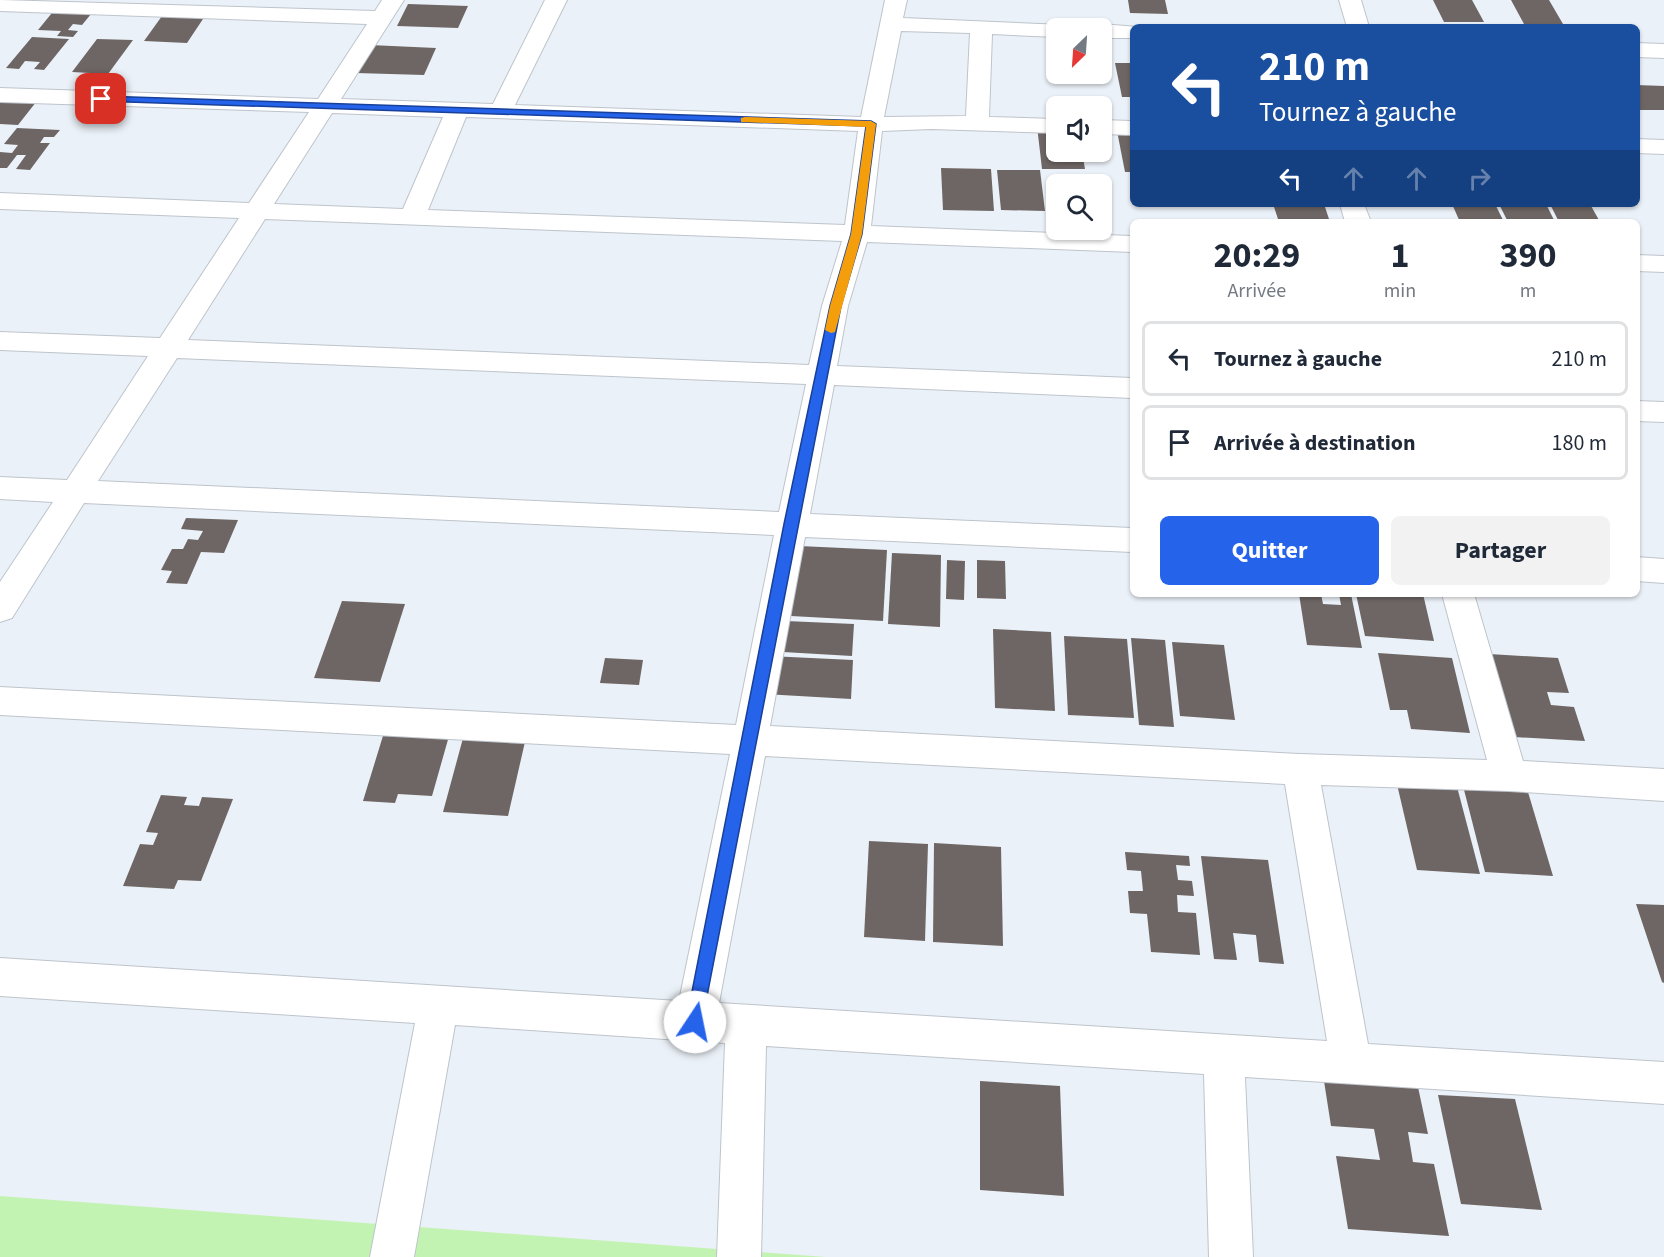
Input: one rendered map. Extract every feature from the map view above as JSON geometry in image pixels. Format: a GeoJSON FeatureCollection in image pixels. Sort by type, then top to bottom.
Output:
{"type":"FeatureCollection","features":[{"type":"Feature","properties":{"kind":"street"},"geometry":{"type":"LineString","coordinates":[[500,113],[556,0]]}},
{"type":"Feature","properties":{"kind":"street"},"geometry":{"type":"LineString","coordinates":[[1350,0],[1357,24]]}},
{"type":"Feature","properties":{"kind":"street"},"geometry":{"type":"LineString","coordinates":[[0,5],[388,9]]}},
{"type":"Feature","properties":{"kind":"street"},"geometry":{"type":"LineString","coordinates":[[0,609],[388,9]]}},
{"type":"Feature","properties":{"kind":"street"},"geometry":{"type":"LineString","coordinates":[[695,1022],[790,524],[835,306],[857,234],[871,124],[893,12],[981,27],[1046,30]]}},
{"type":"Feature","properties":{"kind":"street"},"geometry":{"type":"LineString","coordinates":[[977,123],[981,27]]}},
{"type":"Feature","properties":{"kind":"street"},"geometry":{"type":"LineString","coordinates":[[1112,31],[1130,32]]}},
{"type":"Feature","properties":{"kind":"street"},"geometry":{"type":"LineString","coordinates":[[1640,50],[1664,51]]}},
{"type":"Feature","properties":{"kind":"street"},"geometry":{"type":"LineString","coordinates":[[4,101],[325,107],[871,124],[977,123],[1046,126]]}},
{"type":"Feature","properties":{"kind":"street"},"geometry":{"type":"LineString","coordinates":[[412,217],[457,111]]}},
{"type":"Feature","properties":{"kind":"street"},"geometry":{"type":"LineString","coordinates":[[1112,127],[1130,128]]}},
{"type":"Feature","properties":{"kind":"street"},"geometry":{"type":"LineString","coordinates":[[1640,146],[1664,147]]}},
{"type":"Feature","properties":{"kind":"street"},"geometry":{"type":"LineString","coordinates":[[0,201],[1130,244]]}},
{"type":"Feature","properties":{"kind":"street"},"geometry":{"type":"LineString","coordinates":[[1640,263],[1664,264]]}},
{"type":"Feature","properties":{"kind":"street"},"geometry":{"type":"LineString","coordinates":[[0,341],[822,373],[1130,388]]}},
{"type":"Feature","properties":{"kind":"street"},"geometry":{"type":"LineString","coordinates":[[1640,411],[1664,412]]}},
{"type":"Feature","properties":{"kind":"street"},"geometry":{"type":"LineString","coordinates":[[0,488],[1130,540]]}},
{"type":"Feature","properties":{"kind":"street"},"geometry":{"type":"LineString","coordinates":[[1640,569],[1664,571]]}},
{"type":"Feature","properties":{"kind":"street"},"geometry":{"type":"LineString","coordinates":[[1459,597],[1509,776]]}},
{"type":"Feature","properties":{"kind":"street"},"geometry":{"type":"LineString","coordinates":[[0,701],[1300,769],[1509,776],[1664,785]]}},
{"type":"Feature","properties":{"kind":"street"},"geometry":{"type":"LineString","coordinates":[[1300,769],[1351,1063]]}},
{"type":"Feature","properties":{"kind":"street"},"geometry":{"type":"LineString","coordinates":[[0,977],[1664,1083]]}},
{"type":"Feature","properties":{"kind":"street"},"geometry":{"type":"LineString","coordinates":[[392,1257],[438,1005]]}},
{"type":"Feature","properties":{"kind":"street"},"geometry":{"type":"LineString","coordinates":[[739,1257],[746,1024]]}},
{"type":"Feature","properties":{"kind":"street"},"geometry":{"type":"LineString","coordinates":[[1224,1055],[1231,1257]]}},
{"type":"Feature","properties":{"kind":"green space"},"geometry":{"type":"Polygon","coordinates":[[[0,1196],[826,1257],[0,1257],[0,1196]]]}},
{"type":"Feature","properties":{"kind":"building"},"geometry":{"type":"Polygon","coordinates":[[[1128,0],[1165,0],[1168,14],[1130,13],[1128,0]]]}},
{"type":"Feature","properties":{"kind":"building"},"geometry":{"type":"Polygon","coordinates":[[[1433,0],[1472,0],[1484,22],[1444,22],[1433,0]]]}},
{"type":"Feature","properties":{"kind":"building"},"geometry":{"type":"Polygon","coordinates":[[[1511,0],[1549,0],[1563,24],[1524,24],[1511,0]]]}},
{"type":"Feature","properties":{"kind":"building"},"geometry":{"type":"Polygon","coordinates":[[[408,4],[468,6],[458,28],[397,26],[408,4]]]}},
{"type":"Feature","properties":{"kind":"building"},"geometry":{"type":"Polygon","coordinates":[[[56,8],[96,8],[82,25],[73,24],[68,30],[78,31],[73,37],[57,36],[61,31],[38,30],[56,8]]]}},
{"type":"Feature","properties":{"kind":"building"},"geometry":{"type":"Polygon","coordinates":[[[167,9],[209,10],[187,43],[144,41],[167,9]]]}},
{"type":"Feature","properties":{"kind":"building"},"geometry":{"type":"Polygon","coordinates":[[[32,37],[69,39],[44,70],[34,69],[40,62],[25,61],[19,69],[6,68],[32,37]]]}},
{"type":"Feature","properties":{"kind":"building"},"geometry":{"type":"Polygon","coordinates":[[[97,39],[133,40],[108,74],[72,72],[97,39]]]}},
{"type":"Feature","properties":{"kind":"building"},"geometry":{"type":"Polygon","coordinates":[[[370,45],[436,48],[424,75],[356,73],[370,45]]]}},
{"type":"Feature","properties":{"kind":"building"},"geometry":{"type":"Polygon","coordinates":[[[1115,63],[1130,63],[1130,97],[1122,97],[1115,63]]]}},
{"type":"Feature","properties":{"kind":"building"},"geometry":{"type":"Polygon","coordinates":[[[1640,85],[1664,86],[1664,110],[1640,110],[1640,85]]]}},
{"type":"Feature","properties":{"kind":"building"},"geometry":{"type":"Polygon","coordinates":[[[44,92],[18,125],[0,124],[0,93],[44,92]]]}},
{"type":"Feature","properties":{"kind":"building"},"geometry":{"type":"Polygon","coordinates":[[[1037,126],[1046,126],[1046,162],[1084,162],[1085,169],[1042,169],[1037,126]]]}},
{"type":"Feature","properties":{"kind":"building"},"geometry":{"type":"Polygon","coordinates":[[[17,128],[60,130],[54,137],[44,137],[40,143],[50,143],[30,170],[16,169],[26,155],[17,155],[7,168],[0,168],[0,152],[12,153],[18,145],[4,144],[17,128]]]}},
{"type":"Feature","properties":{"kind":"building"},"geometry":{"type":"Polygon","coordinates":[[[1117,131],[1130,131],[1130,172],[1125,172],[1117,131]]]}},
{"type":"Feature","properties":{"kind":"building"},"geometry":{"type":"Polygon","coordinates":[[[941,168],[991,169],[994,211],[943,210],[941,168]]]}},
{"type":"Feature","properties":{"kind":"building"},"geometry":{"type":"Polygon","coordinates":[[[997,170],[1040,170],[1045,211],[1001,210],[997,170]]]}},
{"type":"Feature","properties":{"kind":"building"},"geometry":{"type":"Polygon","coordinates":[[[1274,207],[1325,207],[1329,219],[1278,219],[1274,207]]]}},
{"type":"Feature","properties":{"kind":"building"},"geometry":{"type":"Polygon","coordinates":[[[1453,207],[1496,207],[1502,219],[1459,219],[1453,207]]]}},
{"type":"Feature","properties":{"kind":"building"},"geometry":{"type":"Polygon","coordinates":[[[1500,207],[1548,207],[1554,219],[1506,219],[1500,207]]]}},
{"type":"Feature","properties":{"kind":"building"},"geometry":{"type":"Polygon","coordinates":[[[1552,207],[1592,207],[1598,219],[1558,219],[1552,207]]]}},
{"type":"Feature","properties":{"kind":"building"},"geometry":{"type":"Polygon","coordinates":[[[186,518],[238,520],[224,553],[201,552],[187,584],[166,583],[172,571],[161,570],[172,549],[183,549],[188,539],[198,540],[203,531],[181,529],[186,518]]]}},
{"type":"Feature","properties":{"kind":"building"},"geometry":{"type":"Polygon","coordinates":[[[799,546],[887,550],[883,621],[791,616],[799,546]]]}},
{"type":"Feature","properties":{"kind":"building"},"geometry":{"type":"Polygon","coordinates":[[[892,553],[941,555],[940,627],[888,624],[892,553]]]}},
{"type":"Feature","properties":{"kind":"building"},"geometry":{"type":"Polygon","coordinates":[[[947,560],[965,561],[964,600],[946,599],[947,560]]]}},
{"type":"Feature","properties":{"kind":"building"},"geometry":{"type":"Polygon","coordinates":[[[977,560],[1005,561],[1006,599],[977,598],[977,560]]]}},
{"type":"Feature","properties":{"kind":"building"},"geometry":{"type":"Polygon","coordinates":[[[1299,597],[1322,597],[1323,604],[1341,605],[1340,597],[1352,597],[1362,648],[1307,645],[1299,597]]]}},
{"type":"Feature","properties":{"kind":"building"},"geometry":{"type":"Polygon","coordinates":[[[1357,597],[1424,597],[1434,641],[1365,636],[1357,597]]]}},
{"type":"Feature","properties":{"kind":"building"},"geometry":{"type":"Polygon","coordinates":[[[342,601],[405,604],[380,682],[314,678],[342,601]]]}},
{"type":"Feature","properties":{"kind":"building"},"geometry":{"type":"Polygon","coordinates":[[[786,621],[854,624],[852,656],[783,652],[786,621]]]}},
{"type":"Feature","properties":{"kind":"building"},"geometry":{"type":"Polygon","coordinates":[[[993,629],[1051,632],[1055,711],[995,708],[993,629]]]}},
{"type":"Feature","properties":{"kind":"building"},"geometry":{"type":"Polygon","coordinates":[[[1064,636],[1127,639],[1134,718],[1068,715],[1064,636]]]}},
{"type":"Feature","properties":{"kind":"building"},"geometry":{"type":"Polygon","coordinates":[[[1131,638],[1165,640],[1174,727],[1139,725],[1131,638]]]}},
{"type":"Feature","properties":{"kind":"building"},"geometry":{"type":"Polygon","coordinates":[[[1172,642],[1224,645],[1235,720],[1180,716],[1172,642]]]}},
{"type":"Feature","properties":{"kind":"building"},"geometry":{"type":"Polygon","coordinates":[[[1378,653],[1452,658],[1470,733],[1411,729],[1407,710],[1390,710],[1378,653]]]}},
{"type":"Feature","properties":{"kind":"building"},"geometry":{"type":"Polygon","coordinates":[[[1489,654],[1558,658],[1569,693],[1547,692],[1551,705],[1574,707],[1585,741],[1514,737],[1489,654]]]}},
{"type":"Feature","properties":{"kind":"building"},"geometry":{"type":"Polygon","coordinates":[[[769,656],[853,660],[851,699],[764,694],[769,656]]]}},
{"type":"Feature","properties":{"kind":"building"},"geometry":{"type":"Polygon","coordinates":[[[605,658],[643,660],[639,685],[600,683],[605,658]]]}},
{"type":"Feature","properties":{"kind":"building"},"geometry":{"type":"Polygon","coordinates":[[[469,716],[530,720],[508,816],[443,812],[469,716]]]}},
{"type":"Feature","properties":{"kind":"building"},"geometry":{"type":"Polygon","coordinates":[[[386,726],[451,729],[432,796],[398,794],[395,803],[363,801],[386,726]]]}},
{"type":"Feature","properties":{"kind":"building"},"geometry":{"type":"Polygon","coordinates":[[[1461,778],[1525,782],[1553,876],[1485,872],[1461,778]]]}},
{"type":"Feature","properties":{"kind":"building"},"geometry":{"type":"Polygon","coordinates":[[[1396,780],[1456,783],[1480,874],[1417,870],[1396,780]]]}},
{"type":"Feature","properties":{"kind":"building"},"geometry":{"type":"Polygon","coordinates":[[[161,795],[187,797],[184,805],[199,806],[202,797],[233,799],[201,881],[178,880],[174,889],[123,886],[140,844],[153,845],[158,833],[146,832],[161,795]]]}},
{"type":"Feature","properties":{"kind":"building"},"geometry":{"type":"Polygon","coordinates":[[[869,841],[928,844],[925,941],[864,937],[869,841]]]}},
{"type":"Feature","properties":{"kind":"building"},"geometry":{"type":"Polygon","coordinates":[[[934,843],[1001,847],[1003,946],[933,942],[934,843]]]}},
{"type":"Feature","properties":{"kind":"building"},"geometry":{"type":"Polygon","coordinates":[[[1125,852],[1189,856],[1190,866],[1176,865],[1178,880],[1192,881],[1194,896],[1177,895],[1178,912],[1196,913],[1200,955],[1151,952],[1147,914],[1130,913],[1128,891],[1143,891],[1141,871],[1127,870],[1125,852]]]}},
{"type":"Feature","properties":{"kind":"building"},"geometry":{"type":"Polygon","coordinates":[[[1201,856],[1268,860],[1284,964],[1259,962],[1256,935],[1233,933],[1237,960],[1214,959],[1201,856]]]}},
{"type":"Feature","properties":{"kind":"building"},"geometry":{"type":"Polygon","coordinates":[[[1636,904],[1664,905],[1664,983],[1662,982],[1636,904]]]}},
{"type":"Feature","properties":{"kind":"building"},"geometry":{"type":"Polygon","coordinates":[[[980,1081],[1060,1086],[1064,1196],[980,1190],[980,1081]]]}},
{"type":"Feature","properties":{"kind":"building"},"geometry":{"type":"Polygon","coordinates":[[[1324,1081],[1418,1087],[1428,1134],[1408,1132],[1413,1162],[1434,1164],[1449,1236],[1348,1229],[1336,1156],[1380,1160],[1374,1129],[1331,1126],[1324,1081]]]}},
{"type":"Feature","properties":{"kind":"building"},"geometry":{"type":"Polygon","coordinates":[[[1438,1095],[1515,1099],[1542,1210],[1461,1204],[1438,1095]]]}},
{"type":"Feature","properties":{"kind":"slow traffic"},"geometry":{"type":"LineString","coordinates":[[745,120],[871,124],[857,234],[835,306],[831,330]]}},
{"type":"Feature","properties":{"kind":"route"},"geometry":{"type":"LineString","coordinates":[[101,99],[871,124],[857,234],[835,306],[790,524],[695,1022]]}}]}
